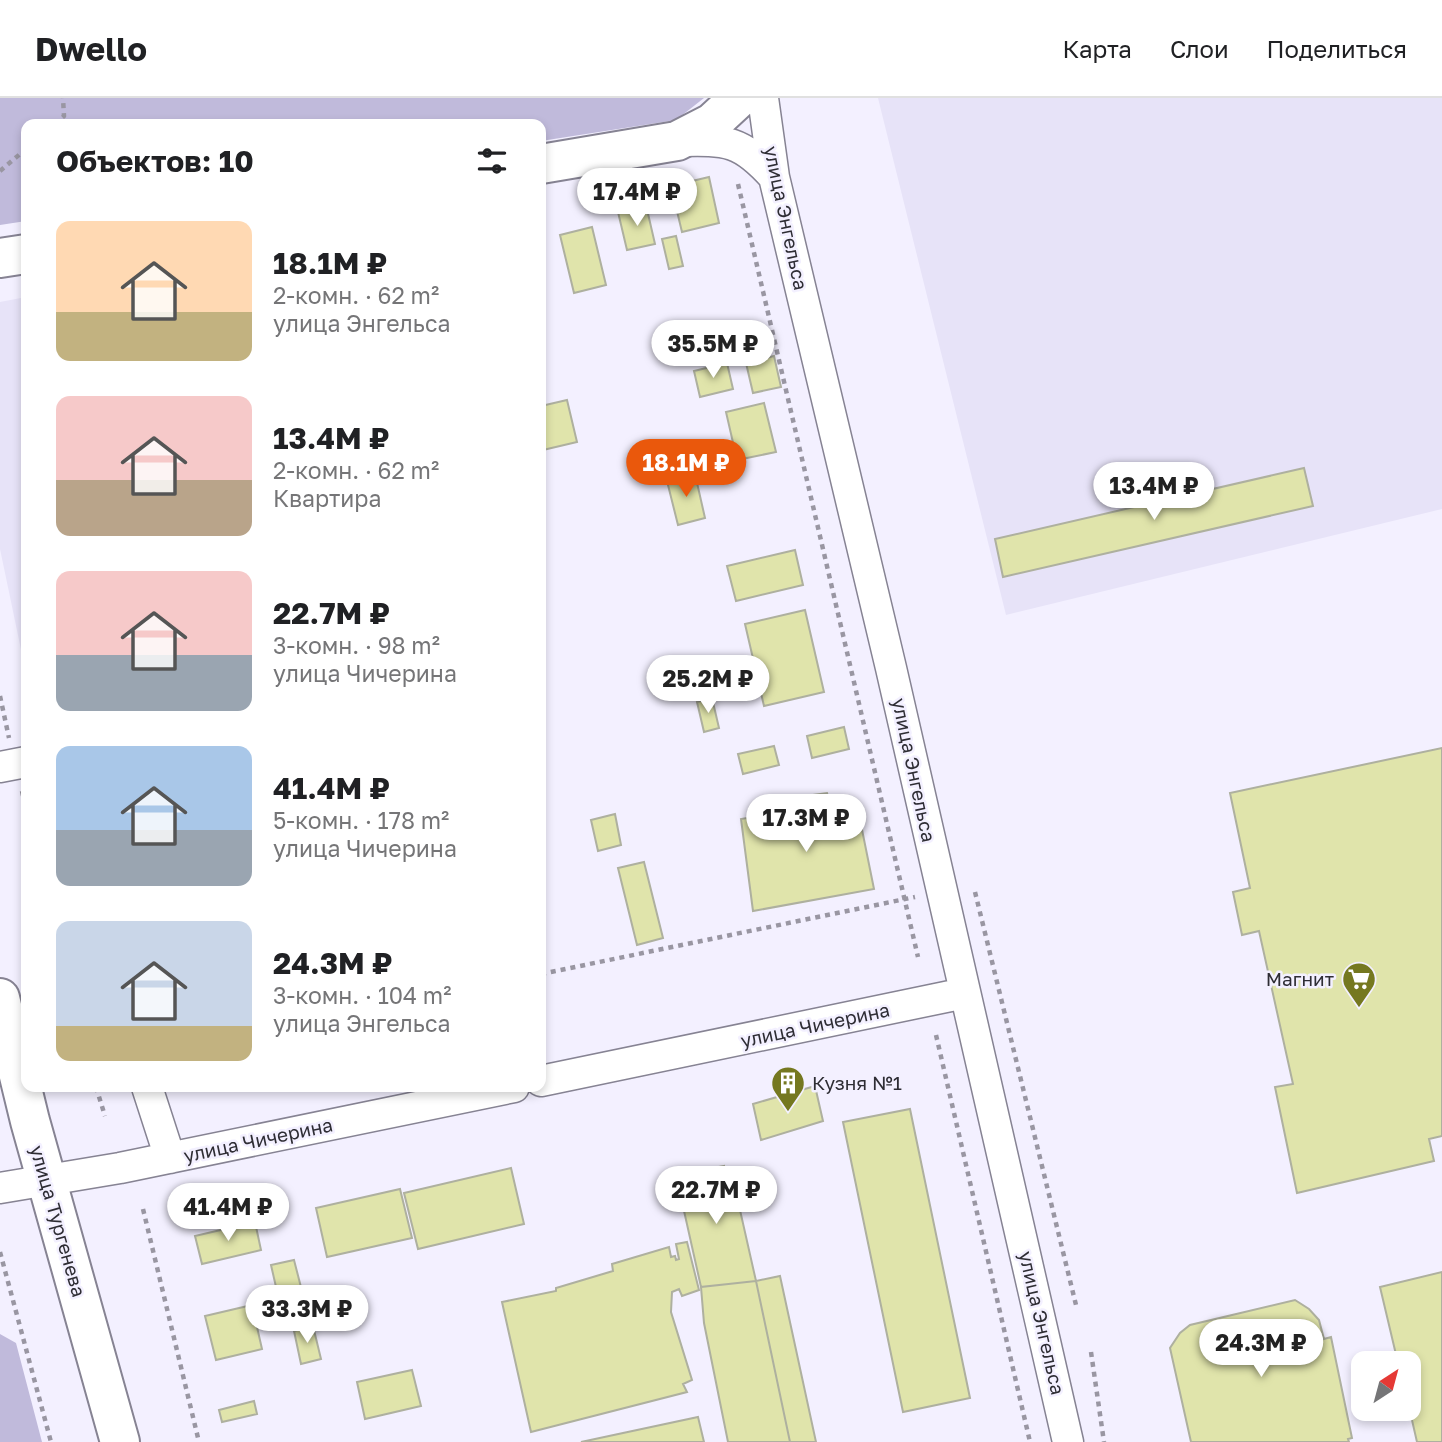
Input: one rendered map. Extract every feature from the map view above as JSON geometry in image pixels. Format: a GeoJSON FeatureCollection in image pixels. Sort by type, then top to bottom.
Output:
{"type":"FeatureCollection","features":[{"type":"Feature","properties":{"kind":"main road"},"geometry":{"type":"LineString","coordinates":[[546,163],[677,141],[739,98]]}},
{"type":"Feature","properties":{"kind":"main road"},"geometry":{"type":"LineString","coordinates":[[0,258],[21,255]]}},
{"type":"Feature","properties":{"kind":"main road","name":"улица Тургенева"},"geometry":{"type":"LineString","coordinates":[[0,998],[21,1084]]}},
{"type":"Feature","properties":{"kind":"main road","name":"улица Тургенева"},"geometry":{"type":"LineString","coordinates":[[23,1092],[120,1442]]}},
{"type":"Feature","properties":{"kind":"street","name":"улица Энгельса"},"geometry":{"type":"LineString","coordinates":[[762,98],[774,177],[891,668],[1068,1442]]}},
{"type":"Feature","properties":{"kind":"street"},"geometry":{"type":"LineString","coordinates":[[774,177],[779,98]]}},
{"type":"Feature","properties":{"kind":"street"},"geometry":{"type":"LineString","coordinates":[[677,141],[734,144],[749,151],[774,177]]}},
{"type":"Feature","properties":{"kind":"street"},"geometry":{"type":"LineString","coordinates":[[0,768],[21,763]]}},
{"type":"Feature","properties":{"kind":"street","name":"улица Чичерина"},"geometry":{"type":"LineString","coordinates":[[546,1080],[965,993]]}},
{"type":"Feature","properties":{"kind":"street"},"geometry":{"type":"LineString","coordinates":[[149,1092],[170,1158]]}},
{"type":"Feature","properties":{"kind":"street","name":"улица Чичерина"},"geometry":{"type":"LineString","coordinates":[[0,1188],[170,1158],[490,1092]]}},
{"type":"Feature","properties":{"kind":"path"},"geometry":{"type":"LineString","coordinates":[[61,119],[64,116],[63,98]]}},
{"type":"Feature","properties":{"kind":"path"},"geometry":{"type":"LineString","coordinates":[[0,171],[21,153]]}},
{"type":"Feature","properties":{"kind":"path"},"geometry":{"type":"LineString","coordinates":[[737,177],[918,957]]}},
{"type":"Feature","properties":{"kind":"path"},"geometry":{"type":"LineString","coordinates":[[974,888],[1076,1305]]}},
{"type":"Feature","properties":{"kind":"path"},"geometry":{"type":"LineString","coordinates":[[546,973],[926,894]]}},
{"type":"Feature","properties":{"kind":"path"},"geometry":{"type":"LineString","coordinates":[[936,1035],[1030,1442]]}},
{"type":"Feature","properties":{"kind":"path"},"geometry":{"type":"LineString","coordinates":[[98,1092],[105,1116]]}},
{"type":"Feature","properties":{"kind":"path"},"geometry":{"type":"LineString","coordinates":[[143,1209],[199,1442]]}},
{"type":"Feature","properties":{"kind":"path"},"geometry":{"type":"LineString","coordinates":[[0,1252],[51,1442]]}},
{"type":"Feature","properties":{"kind":"path"},"geometry":{"type":"LineString","coordinates":[[1091,1352],[1104,1442]]}},
{"type":"Feature","properties":{"kind":"shaded area"},"geometry":{"type":"Polygon","coordinates":[[[0,98],[704,98],[676,120],[546,140],[546,119],[21,119],[21,222],[0,225],[0,98]]]}},
{"type":"Feature","properties":{"kind":"shaded area"},"geometry":{"type":"Polygon","coordinates":[[[878,98],[1442,98],[1442,509],[1006,615],[878,98]]]}},
{"type":"Feature","properties":{"kind":"shaded area"},"geometry":{"type":"Polygon","coordinates":[[[21,298],[21,650],[0,549],[0,302],[21,298]]]}},
{"type":"Feature","properties":{"kind":"shaded area"},"geometry":{"type":"Polygon","coordinates":[[[0,1334],[16,1343],[42,1442],[0,1442],[0,1334]]]}},
{"type":"Feature","properties":{"kind":"building"},"geometry":{"type":"Polygon","coordinates":[[[709,177],[719,223],[682,232],[671,186],[709,177]]]}},
{"type":"Feature","properties":{"kind":"building"},"geometry":{"type":"Polygon","coordinates":[[[646,205],[655,244],[627,250],[618,212],[646,205]]]}},
{"type":"Feature","properties":{"kind":"building"},"geometry":{"type":"Polygon","coordinates":[[[592,227],[606,285],[574,293],[560,235],[592,227]]]}},
{"type":"Feature","properties":{"kind":"building"},"geometry":{"type":"Polygon","coordinates":[[[676,236],[683,266],[669,269],[662,239],[676,236]]]}},
{"type":"Feature","properties":{"kind":"building"},"geometry":{"type":"Polygon","coordinates":[[[759,325],[765,350],[746,354],[741,330],[759,325]]]}},
{"type":"Feature","properties":{"kind":"building"},"geometry":{"type":"Polygon","coordinates":[[[774,356],[781,387],[753,393],[746,363],[774,356]]]}},
{"type":"Feature","properties":{"kind":"building"},"geometry":{"type":"Polygon","coordinates":[[[727,363],[733,389],[700,397],[694,371],[727,363]]]}},
{"type":"Feature","properties":{"kind":"building"},"geometry":{"type":"Polygon","coordinates":[[[567,400],[577,442],[546,449],[546,405],[567,400]]]}},
{"type":"Feature","properties":{"kind":"building"},"geometry":{"type":"Polygon","coordinates":[[[764,403],[776,452],[737,460],[726,412],[764,403]]]}},
{"type":"Feature","properties":{"kind":"building"},"geometry":{"type":"Polygon","coordinates":[[[1304,468],[1313,506],[1003,577],[995,539],[1304,468]]]}},
{"type":"Feature","properties":{"kind":"building"},"geometry":{"type":"Polygon","coordinates":[[[695,474],[705,518],[678,525],[667,481],[695,474]]]}},
{"type":"Feature","properties":{"kind":"building"},"geometry":{"type":"Polygon","coordinates":[[[795,550],[803,585],[736,601],[727,566],[795,550]]]}},
{"type":"Feature","properties":{"kind":"building"},"geometry":{"type":"Polygon","coordinates":[[[805,610],[824,692],[764,706],[745,624],[805,610]]]}},
{"type":"Feature","properties":{"kind":"building"},"geometry":{"type":"Polygon","coordinates":[[[712,698],[719,728],[704,732],[697,702],[712,698]]]}},
{"type":"Feature","properties":{"kind":"building"},"geometry":{"type":"Polygon","coordinates":[[[844,727],[849,749],[812,758],[807,736],[844,727]]]}},
{"type":"Feature","properties":{"kind":"building"},"geometry":{"type":"Polygon","coordinates":[[[774,746],[779,765],[743,774],[738,754],[774,746]]]}},
{"type":"Feature","properties":{"kind":"building","name":"Магнит"},"geometry":{"type":"Polygon","coordinates":[[[1442,748],[1442,1136],[1429,1139],[1434,1161],[1297,1193],[1275,1087],[1293,1084],[1259,931],[1242,935],[1233,892],[1250,888],[1230,793],[1442,748]]]}},
{"type":"Feature","properties":{"kind":"building"},"geometry":{"type":"Polygon","coordinates":[[[827,793],[830,804],[856,800],[874,889],[753,911],[741,819],[815,806],[812,795],[827,793]]]}},
{"type":"Feature","properties":{"kind":"building"},"geometry":{"type":"Polygon","coordinates":[[[615,814],[621,845],[598,851],[591,820],[615,814]]]}},
{"type":"Feature","properties":{"kind":"building"},"geometry":{"type":"Polygon","coordinates":[[[644,862],[663,938],[637,945],[618,868],[644,862]]]}},
{"type":"Feature","properties":{"kind":"building","name":"Кузня №1"},"geometry":{"type":"Polygon","coordinates":[[[815,1086],[823,1121],[761,1140],[753,1104],[815,1086]]]}},
{"type":"Feature","properties":{"kind":"building"},"geometry":{"type":"Polygon","coordinates":[[[910,1109],[970,1398],[903,1412],[843,1122],[910,1109]]]}},
{"type":"Feature","properties":{"kind":"building"},"geometry":{"type":"Polygon","coordinates":[[[724,1166],[724,1175],[741,1170],[744,1185],[735,1188],[756,1281],[701,1287],[676,1175],[724,1166]]]}},
{"type":"Feature","properties":{"kind":"building"},"geometry":{"type":"Polygon","coordinates":[[[511,1168],[524,1224],[418,1249],[404,1193],[511,1168]]]}},
{"type":"Feature","properties":{"kind":"building"},"geometry":{"type":"Polygon","coordinates":[[[400,1189],[412,1238],[327,1257],[316,1208],[400,1189]]]}},
{"type":"Feature","properties":{"kind":"building"},"geometry":{"type":"Polygon","coordinates":[[[255,1222],[261,1250],[202,1264],[195,1236],[255,1222]]]}},
{"type":"Feature","properties":{"kind":"building"},"geometry":{"type":"Polygon","coordinates":[[[687,1242],[699,1290],[682,1296],[679,1289],[672,1292],[671,1312],[692,1380],[683,1384],[687,1392],[531,1432],[502,1302],[556,1291],[556,1288],[613,1271],[612,1264],[669,1247],[671,1257],[675,1256],[676,1260],[679,1259],[676,1244],[687,1242]]]}},
{"type":"Feature","properties":{"kind":"building"},"geometry":{"type":"Polygon","coordinates":[[[294,1260],[303,1295],[279,1300],[271,1265],[294,1260]]]}},
{"type":"Feature","properties":{"kind":"building"},"geometry":{"type":"Polygon","coordinates":[[[1442,1272],[1442,1442],[1417,1442],[1412,1421],[1421,1421],[1421,1351],[1395,1351],[1380,1287],[1442,1272]]]}},
{"type":"Feature","properties":{"kind":"building"},"geometry":{"type":"Polygon","coordinates":[[[780,1276],[816,1442],[790,1442],[756,1281],[780,1276]]]}},
{"type":"Feature","properties":{"kind":"building"},"geometry":{"type":"Polygon","coordinates":[[[756,1281],[790,1442],[728,1442],[704,1323],[701,1287],[756,1281]]]}},
{"type":"Feature","properties":{"kind":"building"},"geometry":{"type":"Polygon","coordinates":[[[1295,1300],[1319,1320],[1324,1339],[1331,1337],[1352,1438],[1348,1439],[1349,1442],[1191,1442],[1170,1348],[1180,1333],[1190,1325],[1295,1300]]]}},
{"type":"Feature","properties":{"kind":"building"},"geometry":{"type":"Polygon","coordinates":[[[252,1305],[262,1349],[216,1360],[205,1316],[252,1305]]]}},
{"type":"Feature","properties":{"kind":"building"},"geometry":{"type":"Polygon","coordinates":[[[313,1326],[321,1359],[301,1364],[294,1331],[313,1326]]]}},
{"type":"Feature","properties":{"kind":"building"},"geometry":{"type":"Polygon","coordinates":[[[412,1370],[421,1406],[365,1419],[357,1382],[412,1370]]]}},
{"type":"Feature","properties":{"kind":"building"},"geometry":{"type":"Polygon","coordinates":[[[254,1401],[257,1414],[222,1422],[219,1410],[254,1401]]]}},
{"type":"Feature","properties":{"kind":"building"},"geometry":{"type":"Polygon","coordinates":[[[698,1417],[704,1442],[581,1442],[698,1417]]]}},
{"type":"Feature","properties":{"kind":"place","name":"Магнит"},"geometry":{"type":"Point","coordinates":[1359,1009]}},
{"type":"Feature","properties":{"kind":"place","name":"Кузня №1"},"geometry":{"type":"Point","coordinates":[788,1113]}}]}
